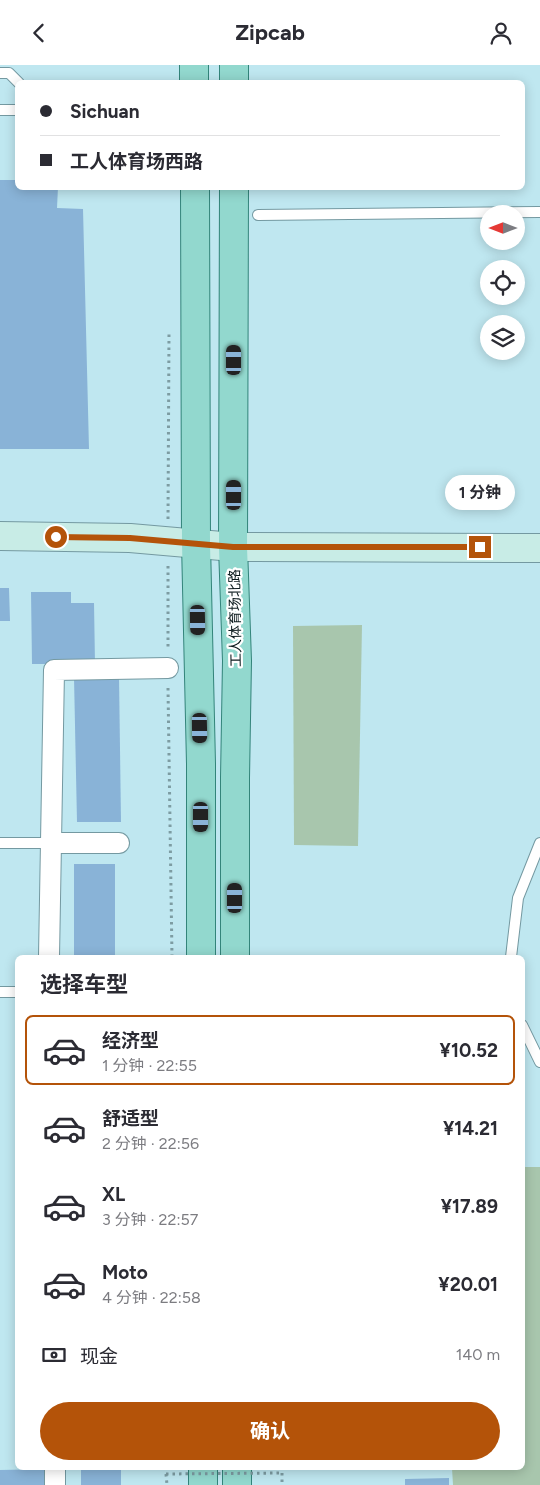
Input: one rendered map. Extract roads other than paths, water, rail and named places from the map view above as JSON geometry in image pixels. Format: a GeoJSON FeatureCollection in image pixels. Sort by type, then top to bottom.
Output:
{"type":"FeatureCollection","features":[{"type":"Feature","properties":{"kind":"main road"},"geometry":{"type":"LineString","coordinates":[[194,65],[194,80]]}},
{"type":"Feature","properties":{"kind":"main road"},"geometry":{"type":"LineString","coordinates":[[234,65],[234,80]]}},
{"type":"Feature","properties":{"kind":"main road"},"geometry":{"type":"LineString","coordinates":[[194,190],[196,543],[201,764],[201,955]]}},
{"type":"Feature","properties":{"kind":"main road","name":"工人体育场北路"},"geometry":{"type":"LineString","coordinates":[[234,190],[233,547],[237,661],[235,955]]}},
{"type":"Feature","properties":{"kind":"main road"},"geometry":{"type":"LineString","coordinates":[[203,1470],[203,1485]]}},
{"type":"Feature","properties":{"kind":"main road"},"geometry":{"type":"LineString","coordinates":[[237,1470],[237,1485]]}},
{"type":"Feature","properties":{"kind":"street"},"geometry":{"type":"LineString","coordinates":[[0,536],[130,538],[233,547],[540,547]]}},
{"type":"Feature","properties":{"kind":"street"},"geometry":{"type":"LineString","coordinates":[[49,955],[54,670],[168,668]]}},
{"type":"Feature","properties":{"kind":"street"},"geometry":{"type":"LineString","coordinates":[[50,843],[119,843]]}},
{"type":"Feature","properties":{"kind":"street"},"geometry":{"type":"LineString","coordinates":[[55,1470],[55,1485]]}},
{"type":"Feature","properties":{"kind":"lane"},"geometry":{"type":"LineString","coordinates":[[0,73],[9,73],[16,80]]}},
{"type":"Feature","properties":{"kind":"lane"},"geometry":{"type":"LineString","coordinates":[[0,110],[15,110]]}},
{"type":"Feature","properties":{"kind":"lane"},"geometry":{"type":"LineString","coordinates":[[258,215],[540,212]]}},
{"type":"Feature","properties":{"kind":"lane"},"geometry":{"type":"LineString","coordinates":[[0,843],[50,843]]}},
{"type":"Feature","properties":{"kind":"lane"},"geometry":{"type":"LineString","coordinates":[[511,955],[518,898],[540,843]]}},
{"type":"Feature","properties":{"kind":"lane"},"geometry":{"type":"LineString","coordinates":[[0,992],[15,992]]}},
{"type":"Feature","properties":{"kind":"lane"},"geometry":{"type":"LineString","coordinates":[[525,1031],[540,1062]]}}]}
